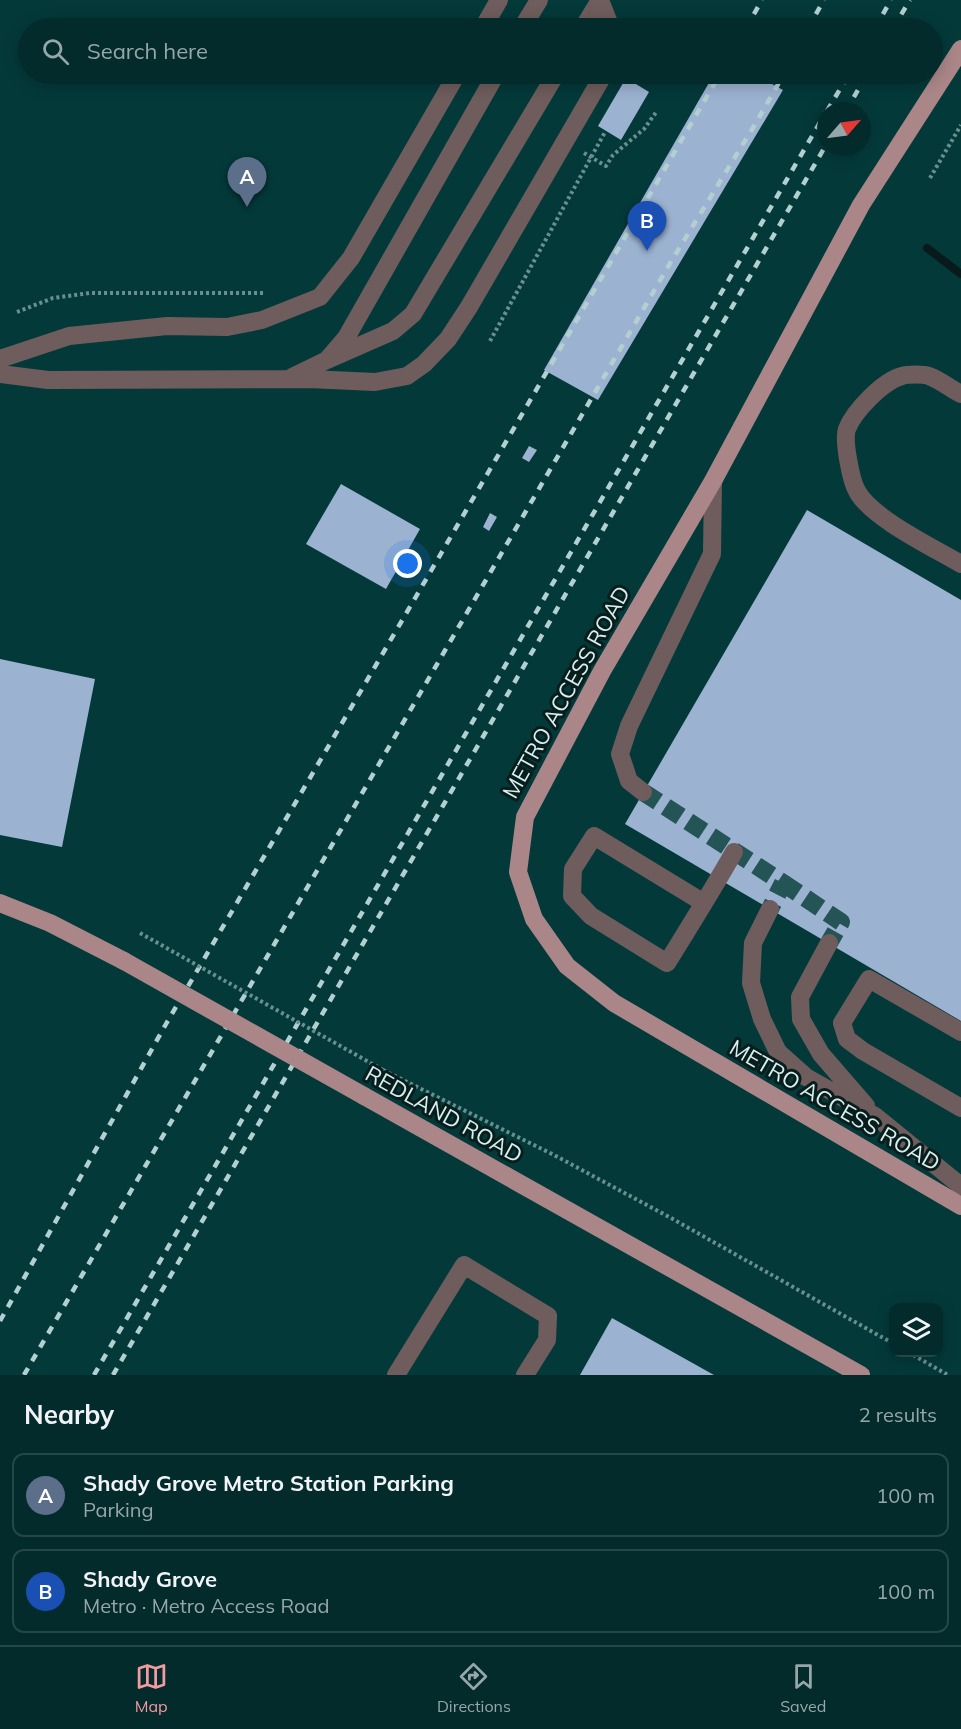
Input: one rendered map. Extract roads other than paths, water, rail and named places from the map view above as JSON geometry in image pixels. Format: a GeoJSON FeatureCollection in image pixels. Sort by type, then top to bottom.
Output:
{"type":"FeatureCollection","features":[{"type":"Feature","properties":{"kind":"main road","name":"METRO ACCESS ROAD"},"geometry":{"type":"LineString","coordinates":[[943,77],[961,49]]}},
{"type":"Feature","properties":{"kind":"main road","name":"METRO ACCESS ROAD"},"geometry":{"type":"LineString","coordinates":[[939,84],[861,205],[713,481],[602,671],[525,817],[518,872],[534,919],[567,966],[614,1003],[961,1206]]}},
{"type":"Feature","properties":{"kind":"main road","name":"REDLAND ROAD"},"geometry":{"type":"LineString","coordinates":[[0,903],[50,923],[124,961],[861,1375]]}},
{"type":"Feature","properties":{"kind":"lane"},"geometry":{"type":"LineString","coordinates":[[489,18],[499,0]]}},
{"type":"Feature","properties":{"kind":"lane"},"geometry":{"type":"LineString","coordinates":[[528,18],[539,0]]}},
{"type":"Feature","properties":{"kind":"lane"},"geometry":{"type":"LineString","coordinates":[[589,18],[600,0]]}},
{"type":"Feature","properties":{"kind":"lane"},"geometry":{"type":"LineString","coordinates":[[600,0],[607,18]]}},
{"type":"Feature","properties":{"kind":"lane"},"geometry":{"type":"LineString","coordinates":[[0,359],[69,336],[167,326],[227,327],[262,320],[320,297],[351,258],[451,84]]}},
{"type":"Feature","properties":{"kind":"lane"},"geometry":{"type":"LineString","coordinates":[[327,360],[346,338],[490,84]]}},
{"type":"Feature","properties":{"kind":"lane"},"geometry":{"type":"LineString","coordinates":[[288,379],[393,331],[413,314],[550,84]]}},
{"type":"Feature","properties":{"kind":"lane"},"geometry":{"type":"LineString","coordinates":[[0,374],[48,380],[288,379],[375,382],[407,376],[424,364],[448,339],[469,308],[598,84]]}},
{"type":"Feature","properties":{"kind":"lane"},"geometry":{"type":"LineString","coordinates":[[961,394],[928,376],[902,376],[881,387],[862,405],[847,430],[846,453],[856,491],[869,507],[961,564]]}},
{"type":"Feature","properties":{"kind":"lane"},"geometry":{"type":"LineString","coordinates":[[643,792],[629,781],[620,754],[629,726],[712,554],[713,481]]}},
{"type":"Feature","properties":{"kind":"lane"},"geometry":{"type":"LineString","coordinates":[[704,903],[594,836],[573,869],[572,896],[591,915],[667,963],[704,903],[735,852]]}},
{"type":"Feature","properties":{"kind":"lane"},"geometry":{"type":"LineString","coordinates":[[770,909],[753,943],[751,983],[762,1019],[778,1052],[806,1077],[875,1116],[961,1185]]}},
{"type":"Feature","properties":{"kind":"lane"},"geometry":{"type":"LineString","coordinates":[[829,943],[800,997],[801,1019],[821,1054],[875,1116]]}},
{"type":"Feature","properties":{"kind":"lane"},"geometry":{"type":"LineString","coordinates":[[961,1032],[869,979],[842,1023],[847,1039],[863,1051],[961,1108]]}},
{"type":"Feature","properties":{"kind":"lane"},"geometry":{"type":"LineString","coordinates":[[396,1375],[464,1265],[548,1316],[547,1340],[525,1375]]}},
{"type":"Feature","properties":{"kind":"waterway"},"geometry":{"type":"LineString","coordinates":[[927,248],[961,274]]}},
{"type":"Feature","properties":{"kind":"tunnel"},"geometry":{"type":"LineString","coordinates":[[643,792],[783,883],[770,909]]}},
{"type":"Feature","properties":{"kind":"tunnel"},"geometry":{"type":"LineString","coordinates":[[783,883],[841,922],[829,943]]}},
{"type":"Feature","properties":{"kind":"railway"},"geometry":{"type":"LineString","coordinates":[[752,18],[762,0]]}},
{"type":"Feature","properties":{"kind":"railway"},"geometry":{"type":"LineString","coordinates":[[814,18],[824,0]]}},
{"type":"Feature","properties":{"kind":"railway"},"geometry":{"type":"LineString","coordinates":[[881,18],[891,0]]}},
{"type":"Feature","properties":{"kind":"railway"},"geometry":{"type":"LineString","coordinates":[[899,18],[910,0]]}},
{"type":"Feature","properties":{"kind":"railway"},"geometry":{"type":"LineString","coordinates":[[0,1321],[166,1024],[714,84]]}},
{"type":"Feature","properties":{"kind":"railway"},"geometry":{"type":"LineString","coordinates":[[24,1375],[669,265],[778,84]]}},
{"type":"Feature","properties":{"kind":"railway"},"geometry":{"type":"LineString","coordinates":[[832,102],[843,84]]}},
{"type":"Feature","properties":{"kind":"railway"},"geometry":{"type":"LineString","coordinates":[[851,102],[861,84]]}},
{"type":"Feature","properties":{"kind":"railway"},"geometry":{"type":"LineString","coordinates":[[94,1375],[817,128]]}},
{"type":"Feature","properties":{"kind":"railway"},"geometry":{"type":"LineString","coordinates":[[113,1375],[820,156]]}},
{"type":"Feature","properties":{"kind":"place","name":"Shady Grove Metro Station Parking"},"geometry":{"type":"Point","coordinates":[247,207]}},
{"type":"Feature","properties":{"kind":"place","name":"Shady Grove"},"geometry":{"type":"Point","coordinates":[647,251]}}]}
